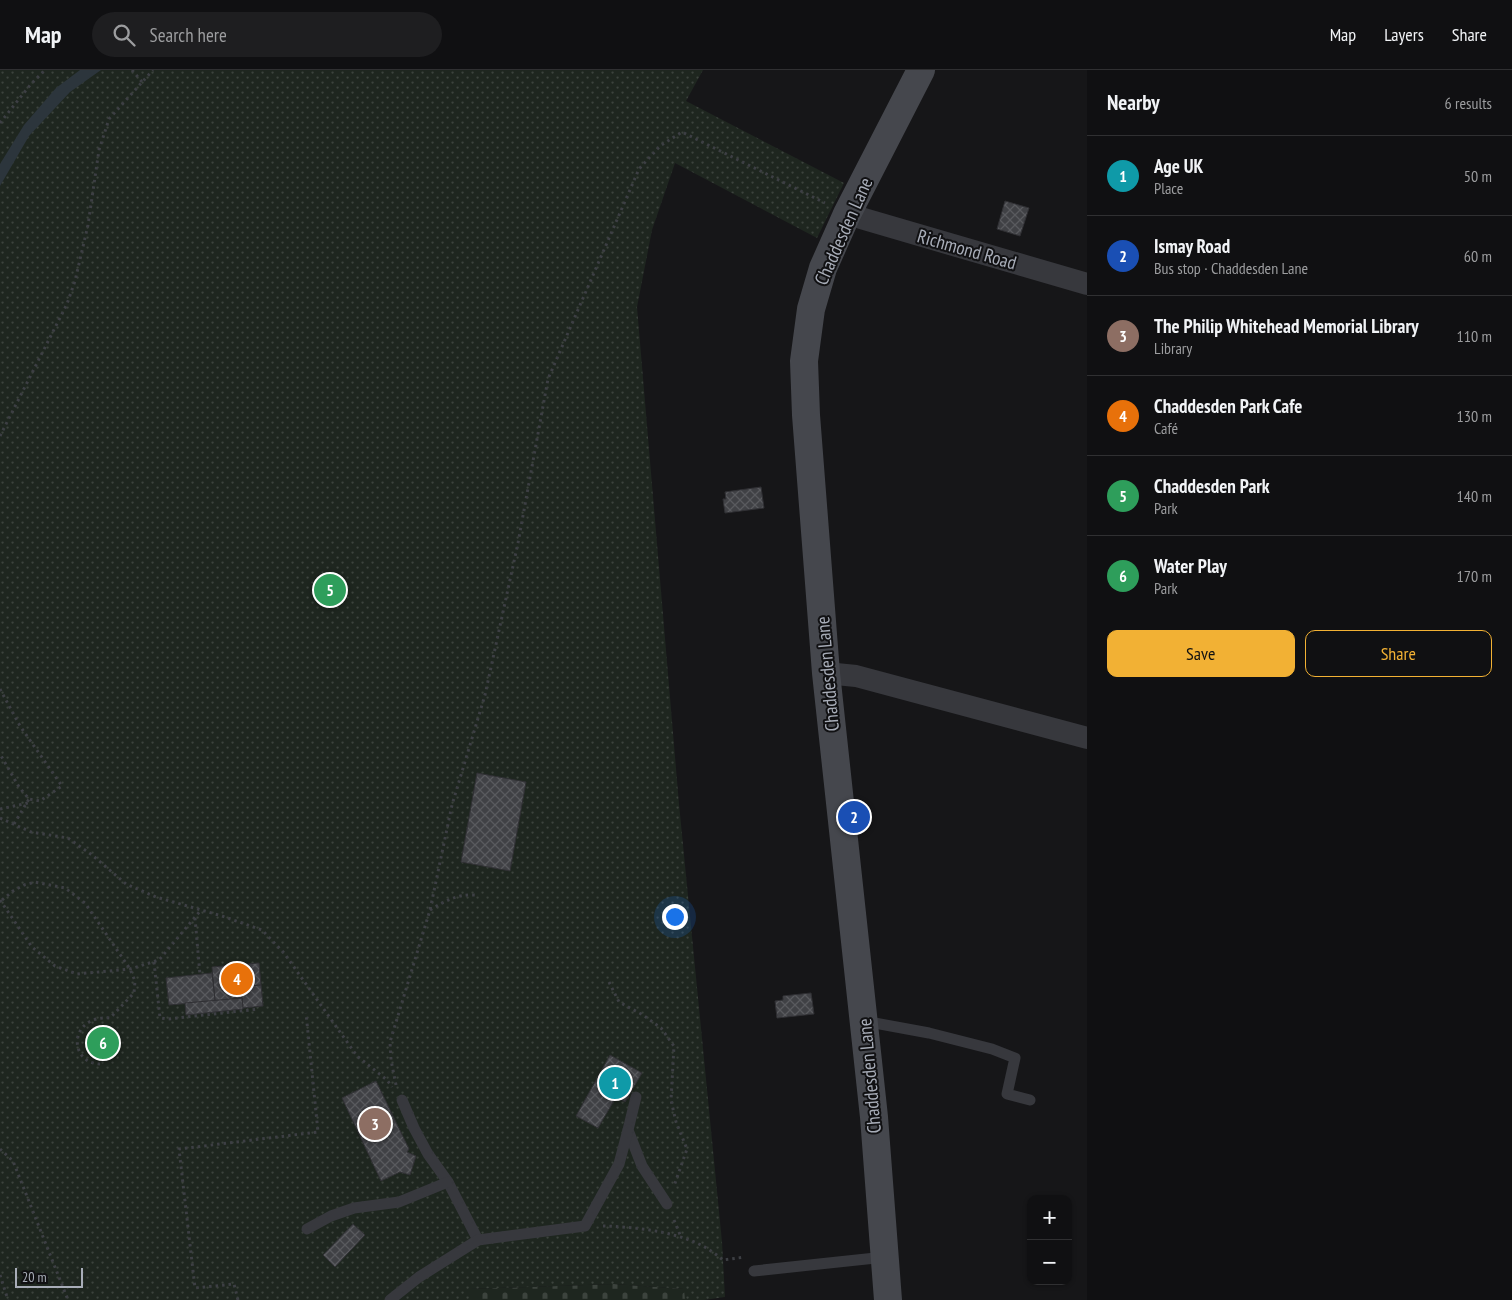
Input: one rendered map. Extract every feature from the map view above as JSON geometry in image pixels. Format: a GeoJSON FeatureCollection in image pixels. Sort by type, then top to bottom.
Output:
{"type":"FeatureCollection","features":[{"type":"Feature","properties":{"kind":"street","name":"Chaddesden Lane"},"geometry":{"type":"LineString","coordinates":[[888,1300],[864,1021],[826,673],[806,415],[804,361],[811,309],[823,268],[847,214],[921,70]]}},
{"type":"Feature","properties":{"kind":"street","name":"Richmond Road"},"geometry":{"type":"LineString","coordinates":[[847,214],[1087,284]]}},
{"type":"Feature","properties":{"kind":"street"},"geometry":{"type":"LineString","coordinates":[[826,673],[856,676],[1087,738]]}},
{"type":"Feature","properties":{"kind":"lane"},"geometry":{"type":"LineString","coordinates":[[864,1021],[929,1033],[992,1049],[1016,1058],[1006,1094],[1030,1100]]}},
{"type":"Feature","properties":{"kind":"lane"},"geometry":{"type":"LineString","coordinates":[[390,1300],[419,1277],[478,1240],[585,1226],[619,1164],[636,1097]]}},
{"type":"Feature","properties":{"kind":"lane"},"geometry":{"type":"LineString","coordinates":[[402,1100],[428,1154],[448,1182],[478,1240]]}},
{"type":"Feature","properties":{"kind":"lane"},"geometry":{"type":"LineString","coordinates":[[628,1130],[642,1166],[667,1204]]}},
{"type":"Feature","properties":{"kind":"lane"},"geometry":{"type":"LineString","coordinates":[[307,1228],[331,1216],[354,1208],[399,1202],[448,1182]]}},
{"type":"Feature","properties":{"kind":"lane"},"geometry":{"type":"LineString","coordinates":[[754,1271],[885,1257]]}},
{"type":"Feature","properties":{"kind":"path"},"geometry":{"type":"LineString","coordinates":[[0,123],[31,84],[45,70]]}},
{"type":"Feature","properties":{"kind":"path"},"geometry":{"type":"LineString","coordinates":[[132,70],[142,82]]}},
{"type":"Feature","properties":{"kind":"path"},"geometry":{"type":"LineString","coordinates":[[0,436],[70,296],[88,225],[99,150],[110,119],[153,70]]}},
{"type":"Feature","properties":{"kind":"path"},"geometry":{"type":"LineString","coordinates":[[402,1100],[396,1086],[390,1042],[430,910],[452,805],[487,686],[518,543],[548,379],[640,169],[660,146],[682,132],[847,214]]}},
{"type":"Feature","properties":{"kind":"path"},"geometry":{"type":"LineString","coordinates":[[0,689],[20,726],[62,786],[40,801],[29,801],[0,809]]}},
{"type":"Feature","properties":{"kind":"path"},"geometry":{"type":"LineString","coordinates":[[0,754],[29,801]]}},
{"type":"Feature","properties":{"kind":"path"},"geometry":{"type":"LineString","coordinates":[[14,824],[29,801]]}},
{"type":"Feature","properties":{"kind":"path"},"geometry":{"type":"LineString","coordinates":[[0,818],[31,832],[68,838],[92,855],[126,884],[156,897],[262,930],[284,953],[357,1056],[387,1080],[402,1100]]}},
{"type":"Feature","properties":{"kind":"path"},"geometry":{"type":"LineString","coordinates":[[101,1064],[95,1064],[82,1055],[77,1040],[79,1032],[84,1024],[93,1019],[100,1017],[110,1018],[134,993],[135,981],[130,969],[85,903],[65,888],[35,882],[24,885],[1,900],[32,947],[56,966],[76,974],[130,969],[159,960],[201,910]]}},
{"type":"Feature","properties":{"kind":"path"},"geometry":{"type":"LineString","coordinates":[[430,910],[445,900],[457,896],[475,895]]}},
{"type":"Feature","properties":{"kind":"path"},"geometry":{"type":"LineString","coordinates":[[195,918],[200,975]]}},
{"type":"Feature","properties":{"kind":"path"},"geometry":{"type":"LineString","coordinates":[[154,962],[160,1018],[168,1019],[260,1009]]}},
{"type":"Feature","properties":{"kind":"path"},"geometry":{"type":"LineString","coordinates":[[609,982],[619,1002],[643,1015],[661,1028],[674,1046],[671,1100],[676,1122],[687,1149],[674,1184],[674,1192]]}},
{"type":"Feature","properties":{"kind":"path"},"geometry":{"type":"LineString","coordinates":[[238,1300],[234,1284],[195,1288],[179,1149],[318,1132],[306,1012]]}},
{"type":"Feature","properties":{"kind":"path"},"geometry":{"type":"LineString","coordinates":[[0,1149],[13,1161],[68,1300]]}},
{"type":"Feature","properties":{"kind":"path"},"geometry":{"type":"LineString","coordinates":[[585,1226],[631,1227],[681,1238],[704,1246],[723,1260]]}},
{"type":"Feature","properties":{"kind":"path"},"geometry":{"type":"LineString","coordinates":[[0,1275],[8,1300]]}},
{"type":"Feature","properties":{"kind":"green space"},"geometry":{"type":"Polygon","coordinates":[[[0,70],[703,70],[686,101],[844,183],[817,238],[675,163],[652,230],[637,307],[679,804],[722,1242],[725,1297],[685,1300],[684,1289],[614,1284],[470,1289],[470,1300],[0,1300],[0,70]]]}},
{"type":"Feature","properties":{"kind":"green space"},"geometry":{"type":"Polygon","coordinates":[[[614,1284],[685,1289],[685,1300],[470,1300],[470,1289],[614,1284]]]}},
{"type":"Feature","properties":{"kind":"shaded area"},"geometry":{"type":"Polygon","coordinates":[[[80,70],[101,70],[70,92],[29,136],[0,186],[0,164],[24,125],[56,88],[80,70]]]}},
{"type":"Feature","properties":{"kind":"building"},"geometry":{"type":"Polygon","coordinates":[[[1005,201],[1029,208],[1020,236],[997,229],[1005,201]]]}},
{"type":"Feature","properties":{"kind":"building"},"geometry":{"type":"Polygon","coordinates":[[[761,487],[764,508],[725,513],[723,499],[726,499],[725,492],[761,487]]]}},
{"type":"Feature","properties":{"kind":"building"},"geometry":{"type":"Polygon","coordinates":[[[477,773],[526,782],[510,871],[461,862],[477,773]]]}},
{"type":"Feature","properties":{"kind":"building"},"geometry":{"type":"Polygon","coordinates":[[[259,963],[261,985],[241,987],[242,998],[215,1001],[212,967],[259,963]]]}},
{"type":"Feature","properties":{"kind":"building"},"geometry":{"type":"Polygon","coordinates":[[[212,973],[215,1001],[169,1005],[166,978],[212,973]]]}},
{"type":"Feature","properties":{"kind":"building"},"geometry":{"type":"Polygon","coordinates":[[[261,985],[263,1006],[243,1008],[241,987],[261,985]]]}},
{"type":"Feature","properties":{"kind":"building"},"geometry":{"type":"Polygon","coordinates":[[[811,993],[814,1014],[777,1018],[775,1001],[783,1000],[783,996],[811,993]]]}},
{"type":"Feature","properties":{"kind":"building"},"geometry":{"type":"Polygon","coordinates":[[[242,998],[243,1009],[186,1015],[185,1003],[242,998]]]}},
{"type":"Feature","properties":{"kind":"building"},"geometry":{"type":"Polygon","coordinates":[[[610,1055],[642,1073],[625,1102],[616,1097],[598,1128],[576,1116],[610,1055]]]}},
{"type":"Feature","properties":{"kind":"building"},"geometry":{"type":"Polygon","coordinates":[[[376,1081],[409,1149],[407,1152],[416,1156],[410,1175],[400,1172],[381,1181],[342,1098],[376,1081]]]}},
{"type":"Feature","properties":{"kind":"building"},"geometry":{"type":"Polygon","coordinates":[[[353,1224],[365,1235],[335,1267],[323,1255],[353,1224]]]}},
{"type":"Feature","properties":{"kind":"place","name":"Chaddesden Park"},"geometry":{"type":"Point","coordinates":[330,590]}},
{"type":"Feature","properties":{"kind":"place","name":"Ismay Road"},"geometry":{"type":"Point","coordinates":[854,817]}},
{"type":"Feature","properties":{"kind":"place","name":"Chaddesden Park Cafe"},"geometry":{"type":"Point","coordinates":[237,979]}},
{"type":"Feature","properties":{"kind":"place","name":"Water Play"},"geometry":{"type":"Point","coordinates":[103,1043]}},
{"type":"Feature","properties":{"kind":"place","name":"Age UK"},"geometry":{"type":"Point","coordinates":[615,1083]}},
{"type":"Feature","properties":{"kind":"place","name":"The Philip Whitehead Memorial Library"},"geometry":{"type":"Point","coordinates":[375,1124]}}]}
